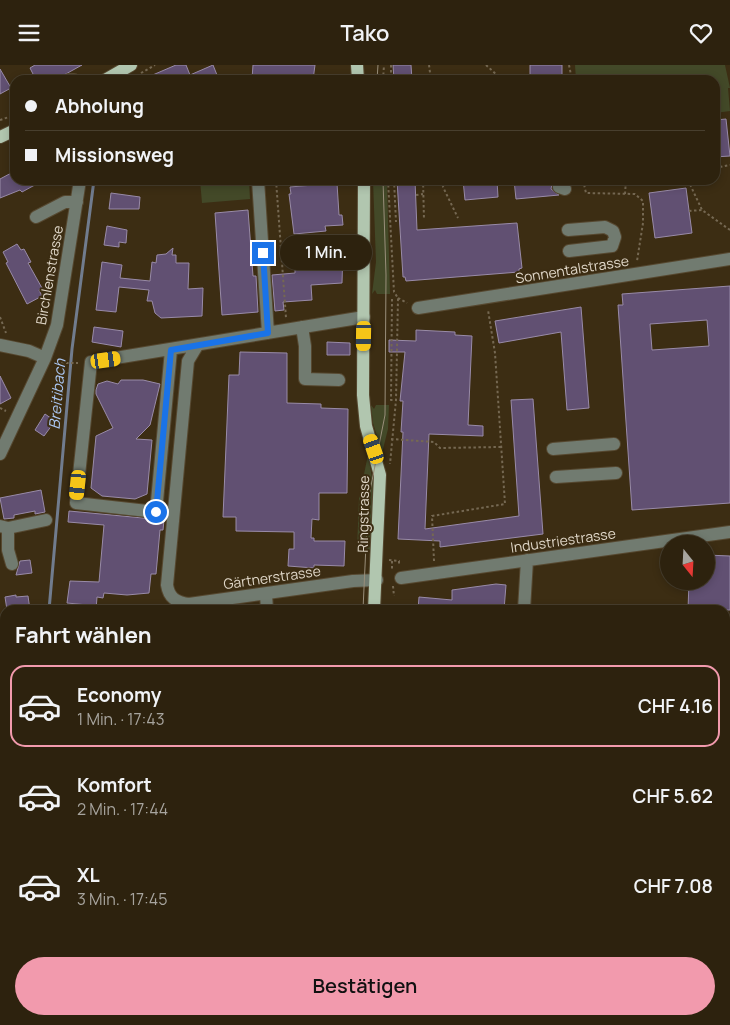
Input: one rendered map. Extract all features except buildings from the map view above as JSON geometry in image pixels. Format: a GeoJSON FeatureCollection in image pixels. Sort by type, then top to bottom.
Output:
{"type":"FeatureCollection","features":[{"type":"Feature","properties":{"kind":"main road"},"geometry":{"type":"LineString","coordinates":[[114,75],[131,65]]}},
{"type":"Feature","properties":{"kind":"main road","name":"Ringstrasse"},"geometry":{"type":"LineString","coordinates":[[364,185],[364,409],[380,475],[374,605]]}},
{"type":"Feature","properties":{"kind":"street","name":"Birchlenstrasse"},"geometry":{"type":"LineString","coordinates":[[0,454],[45,358],[61,306],[79,185]]}},
{"type":"Feature","properties":{"kind":"street"},"geometry":{"type":"LineString","coordinates":[[258,185],[268,333]]}},
{"type":"Feature","properties":{"kind":"street"},"geometry":{"type":"LineString","coordinates":[[36,217],[65,202],[77,202]]}},
{"type":"Feature","properties":{"kind":"street"},"geometry":{"type":"LineString","coordinates":[[568,229],[605,227],[613,231],[615,237],[612,246],[606,248],[569,251]]}},
{"type":"Feature","properties":{"kind":"street","name":"Sonnentalstrasse"},"geometry":{"type":"LineString","coordinates":[[418,308],[730,259]]}},
{"type":"Feature","properties":{"kind":"street"},"geometry":{"type":"LineString","coordinates":[[171,350],[156,512],[76,503],[91,362],[364,317]]}},
{"type":"Feature","properties":{"kind":"street"},"geometry":{"type":"LineString","coordinates":[[302,327],[305,345],[305,379],[339,379]]}},
{"type":"Feature","properties":{"kind":"street"},"geometry":{"type":"LineString","coordinates":[[4,345],[45,358]]}},
{"type":"Feature","properties":{"kind":"street","name":"Gärtnerstrasse"},"geometry":{"type":"LineString","coordinates":[[193,605],[173,599],[167,585],[188,361],[197,346]]}},
{"type":"Feature","properties":{"kind":"street"},"geometry":{"type":"LineString","coordinates":[[553,449],[614,444]]}},
{"type":"Feature","properties":{"kind":"street"},"geometry":{"type":"LineString","coordinates":[[556,477],[616,473]]}},
{"type":"Feature","properties":{"kind":"street"},"geometry":{"type":"LineString","coordinates":[[12,565],[4,527],[46,520]]}},
{"type":"Feature","properties":{"kind":"street","name":"Industriestrasse"},"geometry":{"type":"LineString","coordinates":[[397,583],[435,572],[730,532]]}},
{"type":"Feature","properties":{"kind":"street"},"geometry":{"type":"LineString","coordinates":[[524,605],[527,560]]}},
{"type":"Feature","properties":{"kind":"street","name":"Gärtnerstrasse"},"geometry":{"type":"LineString","coordinates":[[204,605],[353,581],[377,580]]}},
{"type":"Feature","properties":{"kind":"street"},"geometry":{"type":"LineString","coordinates":[[266,594],[267,605]]}},
{"type":"Feature","properties":{"kind":"path"},"geometry":{"type":"LineString","coordinates":[[486,65],[496,75]]}},
{"type":"Feature","properties":{"kind":"path"},"geometry":{"type":"LineString","coordinates":[[276,185],[286,323]]}},
{"type":"Feature","properties":{"kind":"path"},"geometry":{"type":"LineString","coordinates":[[388,185],[394,292],[398,298],[396,400],[390,467]]}},
{"type":"Feature","properties":{"kind":"path"},"geometry":{"type":"LineString","coordinates":[[395,185],[396,222]]}},
{"type":"Feature","properties":{"kind":"path"},"geometry":{"type":"LineString","coordinates":[[423,185],[424,220]]}},
{"type":"Feature","properties":{"kind":"path"},"geometry":{"type":"LineString","coordinates":[[443,185],[458,218]]}},
{"type":"Feature","properties":{"kind":"path"},"geometry":{"type":"LineString","coordinates":[[584,185],[586,193],[635,194],[643,201],[643,223],[636,266]]}},
{"type":"Feature","properties":{"kind":"path"},"geometry":{"type":"LineString","coordinates":[[625,194],[626,185]]}},
{"type":"Feature","properties":{"kind":"path"},"geometry":{"type":"LineString","coordinates":[[690,185],[702,210],[730,231]]}},
{"type":"Feature","properties":{"kind":"path"},"geometry":{"type":"LineString","coordinates":[[416,195],[423,194]]}},
{"type":"Feature","properties":{"kind":"path"},"geometry":{"type":"LineString","coordinates":[[689,211],[702,210]]}},
{"type":"Feature","properties":{"kind":"path"},"geometry":{"type":"LineString","coordinates":[[435,572],[432,517],[504,504],[495,353],[486,298]]}},
{"type":"Feature","properties":{"kind":"path"},"geometry":{"type":"LineString","coordinates":[[392,299],[390,388],[391,400],[396,400]]}},
{"type":"Feature","properties":{"kind":"path"},"geometry":{"type":"LineString","coordinates":[[389,312],[392,309]]}},
{"type":"Feature","properties":{"kind":"path"},"geometry":{"type":"LineString","coordinates":[[0,317],[4,345]]}},
{"type":"Feature","properties":{"kind":"path"},"geometry":{"type":"LineString","coordinates":[[64,364],[75,364]]}},
{"type":"Feature","properties":{"kind":"path"},"geometry":{"type":"LineString","coordinates":[[392,439],[434,442],[440,448],[501,447]]}},
{"type":"Feature","properties":{"kind":"path"},"geometry":{"type":"LineString","coordinates":[[386,554],[390,561],[399,561],[397,583],[388,587]]}},
{"type":"Feature","properties":{"kind":"green space"},"geometry":{"type":"Polygon","coordinates":[[[575,65],[725,65],[730,88],[728,88],[730,111],[720,112],[720,75],[576,75],[575,65]]]}},
{"type":"Feature","properties":{"kind":"green space"},"geometry":{"type":"Polygon","coordinates":[[[200,185],[249,185],[250,199],[202,203],[200,185]]]}},
{"type":"Feature","properties":{"kind":"green space"},"geometry":{"type":"Polygon","coordinates":[[[373,185],[387,185],[390,294],[377,294],[375,290],[372,294],[376,262],[373,185]]]}},
{"type":"Feature","properties":{"kind":"green space"},"geometry":{"type":"Polygon","coordinates":[[[371,405],[374,409],[376,405],[389,405],[388,429],[382,453],[373,423],[371,405]]]}},
{"type":"Feature","properties":{"kind":"green space"},"geometry":{"type":"Polygon","coordinates":[[[368,455],[373,483],[372,550],[357,550],[359,498],[368,455]]]}},
{"type":"Feature","properties":{"kind":"waterway","name":"Breitibach"},"geometry":{"type":"LineString","coordinates":[[49,605],[72,349],[93,185]]}},
{"type":"Feature","properties":{"kind":"tram line"},"geometry":{"type":"LineString","coordinates":[[377,75],[378,65]]}},
{"type":"Feature","properties":{"kind":"tram line"},"geometry":{"type":"LineString","coordinates":[[363,605],[368,501],[385,415],[386,275],[383,185]]}},
{"type":"Feature","properties":{"kind":"route"},"geometry":{"type":"LineString","coordinates":[[156,512],[171,350],[268,333],[263,253]]}}]}
